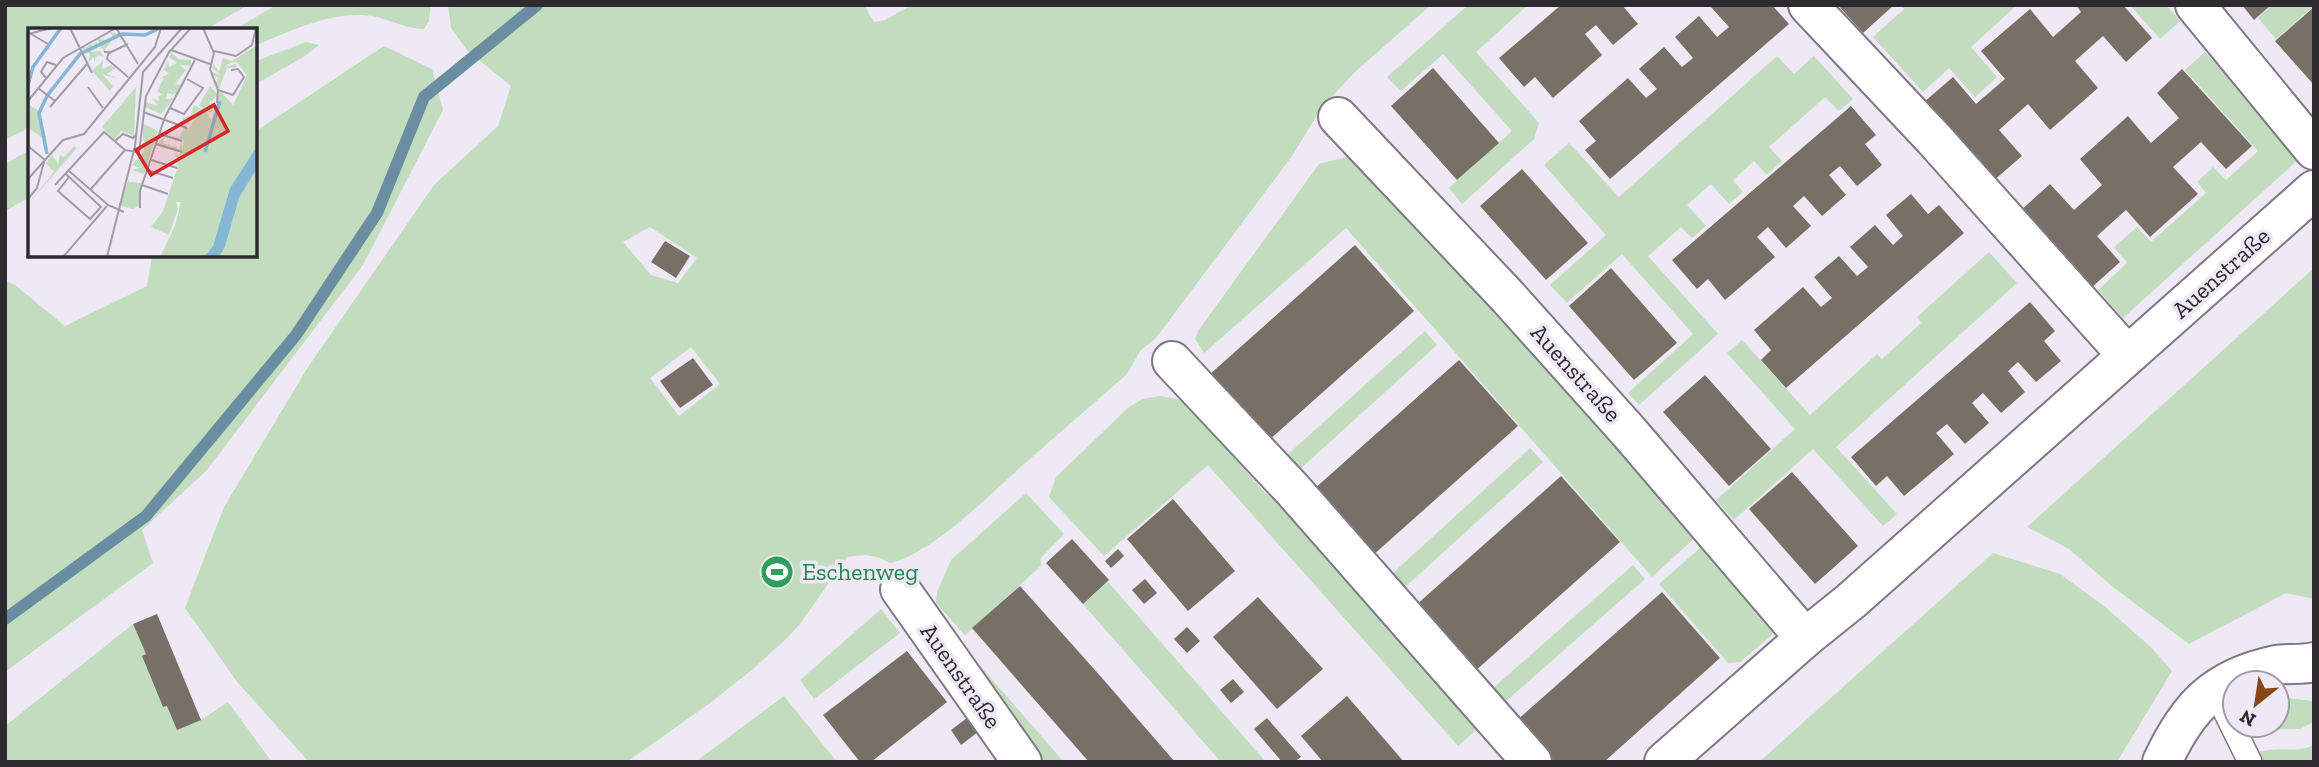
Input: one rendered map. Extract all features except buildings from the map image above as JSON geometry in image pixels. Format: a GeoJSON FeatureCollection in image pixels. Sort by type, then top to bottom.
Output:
{"type":"FeatureCollection","features":[{"type":"Feature","properties":{"kind":"street"},"geometry":{"type":"LineString","coordinates":[[1808,5],[1934,139],[2127,355]]}},
{"type":"Feature","properties":{"kind":"street"},"geometry":{"type":"LineString","coordinates":[[2194,5],[2314,150]]}},
{"type":"Feature","properties":{"kind":"street","name":"Auenstraße"},"geometry":{"type":"LineString","coordinates":[[1338,117],[1508,297],[1629,432],[1805,638]]}},
{"type":"Feature","properties":{"kind":"street","name":"Auenstraße"},"geometry":{"type":"LineString","coordinates":[[1664,762],[1851,601],[2314,190]]}},
{"type":"Feature","properties":{"kind":"street"},"geometry":{"type":"LineString","coordinates":[[1172,361],[1293,490],[1532,762]]}},
{"type":"Feature","properties":{"kind":"street","name":"Auenstraße"},"geometry":{"type":"LineString","coordinates":[[900,589],[1022,762]]}},
{"type":"Feature","properties":{"kind":"street"},"geometry":{"type":"LineString","coordinates":[[2162,762],[2189,715],[2214,690],[2250,671],[2280,664],[2313,665]]}},
{"type":"Feature","properties":{"kind":"lane"},"geometry":{"type":"LineString","coordinates":[[2214,690],[2250,762]]}},
{"type":"Feature","properties":{"kind":"green space"},"geometry":{"type":"Polygon","coordinates":[[[5,5],[248,5],[208,28],[28,28],[28,128],[5,140],[5,5]]]}},
{"type":"Feature","properties":{"kind":"green space"},"geometry":{"type":"Polygon","coordinates":[[[276,5],[431,5],[429,21],[424,29],[377,17],[346,16],[315,22],[257,45],[257,28],[237,28],[276,5]]]}},
{"type":"Feature","properties":{"kind":"green space"},"geometry":{"type":"Polygon","coordinates":[[[448,5],[864,5],[874,22],[885,20],[912,5],[1431,5],[1356,71],[1322,107],[1292,156],[1156,338],[1141,350],[1126,375],[942,536],[906,558],[890,563],[869,555],[847,557],[800,624],[786,639],[710,703],[627,762],[309,762],[238,683],[185,608],[224,507],[308,367],[434,185],[498,126],[511,86],[467,50],[451,28],[448,5]],[[650,227],[623,242],[651,275],[678,283],[697,258],[650,227]],[[691,347],[650,378],[679,416],[720,384],[691,347]]]}},
{"type":"Feature","properties":{"kind":"green space"},"geometry":{"type":"Polygon","coordinates":[[[1468,5],[1528,5],[1476,52],[1539,123],[1534,139],[1462,204],[1449,188],[1512,131],[1443,54],[1401,91],[1387,77],[1468,5]]]}},
{"type":"Feature","properties":{"kind":"green space"},"geometry":{"type":"Polygon","coordinates":[[[1901,5],[2017,5],[1971,47],[1997,77],[1975,97],[1949,68],[1923,92],[1873,37],[1904,9],[1901,5]]]}},
{"type":"Feature","properties":{"kind":"green space"},"geometry":{"type":"Polygon","coordinates":[[[2130,5],[2166,5],[2180,21],[2160,39],[2130,5]]]}},
{"type":"Feature","properties":{"kind":"green space"},"geometry":{"type":"Polygon","coordinates":[[[2272,5],[2314,6],[2276,39],[2258,18],[2272,5]]]}},
{"type":"Feature","properties":{"kind":"green space"},"geometry":{"type":"Polygon","coordinates":[[[306,42],[319,45],[257,83],[257,61],[306,42]]]}},
{"type":"Feature","properties":{"kind":"green space"},"geometry":{"type":"Polygon","coordinates":[[[384,46],[432,69],[443,110],[363,265],[206,471],[142,530],[153,563],[5,672],[5,281],[15,285],[65,326],[147,286],[152,257],[257,257],[257,130],[384,46]]]}},
{"type":"Feature","properties":{"kind":"green space"},"geometry":{"type":"Polygon","coordinates":[[[2205,52],[2299,159],[2123,318],[2098,290],[2127,263],[2114,247],[2137,227],[2151,242],[2206,193],[2197,182],[2213,167],[2226,180],[2258,151],[2185,70],[2205,52]]]}},
{"type":"Feature","properties":{"kind":"green space"},"geometry":{"type":"Polygon","coordinates":[[[1777,56],[1794,74],[1814,56],[1853,99],[1839,111],[1825,97],[1769,147],[1782,161],[1767,175],[1754,161],[1733,180],[1743,192],[1729,204],[1711,184],[1687,205],[1706,226],[1692,238],[1681,227],[1648,256],[1718,334],[1639,405],[1628,393],[1693,334],[1622,254],[1567,303],[1550,285],[1606,235],[1544,165],[1569,143],[1619,197],[1777,56]]]}},
{"type":"Feature","properties":{"kind":"green space"},"geometry":{"type":"Polygon","coordinates":[[[28,151],[28,198],[5,211],[5,164],[28,151]]]}},
{"type":"Feature","properties":{"kind":"green space"},"geometry":{"type":"Polygon","coordinates":[[[1354,155],[1698,535],[1652,577],[1346,228],[1204,353],[1195,339],[1198,331],[1319,164],[1354,155]]]}},
{"type":"Feature","properties":{"kind":"green space"},"geometry":{"type":"Polygon","coordinates":[[[1989,252],[2017,283],[1836,447],[1897,514],[1883,526],[1813,449],[1734,520],[1716,500],[1795,429],[1727,353],[1742,340],[1810,415],[1877,354],[1882,359],[1921,323],[1917,317],[1989,252]]]}},
{"type":"Feature","properties":{"kind":"green space"},"geometry":{"type":"Polygon","coordinates":[[[2314,268],[2314,599],[2286,593],[2189,644],[2114,588],[2069,549],[2027,527],[2314,268]]]}},
{"type":"Feature","properties":{"kind":"green space"},"geometry":{"type":"Polygon","coordinates":[[[1425,331],[1437,345],[1299,470],[1286,456],[1425,331]]]}},
{"type":"Feature","properties":{"kind":"green space"},"geometry":{"type":"Polygon","coordinates":[[[1160,396],[1177,399],[1190,407],[1266,494],[1279,494],[1483,724],[1458,746],[1208,465],[1104,556],[1049,497],[1056,477],[1129,407],[1143,399],[1160,396]]]}},
{"type":"Feature","properties":{"kind":"green space"},"geometry":{"type":"Polygon","coordinates":[[[1530,448],[1543,462],[1405,587],[1393,573],[1530,448]]]}},
{"type":"Feature","properties":{"kind":"green space"},"geometry":{"type":"Polygon","coordinates":[[[1026,493],[1064,534],[1040,559],[1042,565],[965,635],[936,603],[937,592],[951,560],[1026,493]]]}},
{"type":"Feature","properties":{"kind":"green space"},"geometry":{"type":"Polygon","coordinates":[[[1707,542],[1775,630],[1740,662],[1728,663],[1659,584],[1707,542]]]}},
{"type":"Feature","properties":{"kind":"green space"},"geometry":{"type":"Polygon","coordinates":[[[1993,553],[2060,574],[2104,606],[2151,647],[2172,671],[2117,762],[1759,762],[1993,553]]]}},
{"type":"Feature","properties":{"kind":"green space"},"geometry":{"type":"Polygon","coordinates":[[[1633,565],[1645,579],[1505,702],[1493,688],[1633,565]]]}},
{"type":"Feature","properties":{"kind":"green space"},"geometry":{"type":"Polygon","coordinates":[[[1108,582],[1266,762],[1221,762],[1083,604],[1108,582]]]}},
{"type":"Feature","properties":{"kind":"green space"},"geometry":{"type":"Polygon","coordinates":[[[881,609],[900,633],[814,699],[800,680],[881,609]]]}},
{"type":"Feature","properties":{"kind":"green space"},"geometry":{"type":"Polygon","coordinates":[[[133,624],[146,654],[142,656],[163,707],[167,706],[201,720],[228,702],[272,762],[5,762],[5,726],[133,624]]]}},
{"type":"Feature","properties":{"kind":"green space"},"geometry":{"type":"Polygon","coordinates":[[[981,667],[1064,762],[1038,762],[977,671],[981,667]]]}},
{"type":"Feature","properties":{"kind":"green space"},"geometry":{"type":"Polygon","coordinates":[[[784,696],[837,762],[695,762],[784,696]]]}},
{"type":"Feature","properties":{"kind":"green space"},"geometry":{"type":"Polygon","coordinates":[[[2291,699],[2314,701],[2314,722],[2300,729],[2291,729],[2291,699]]]}},
{"type":"Feature","properties":{"kind":"green space"},"geometry":{"type":"Polygon","coordinates":[[[2314,745],[2314,762],[2261,762],[2257,753],[2300,749],[2314,745]]]}},
{"type":"Feature","properties":{"kind":"waterway"},"geometry":{"type":"LineString","coordinates":[[5,619],[146,516],[296,335],[377,213],[424,97],[537,5]]}},
{"type":"Feature","properties":{"kind":"place","name":"Eschenweg"},"geometry":{"type":"Point","coordinates":[777,572]}}]}
